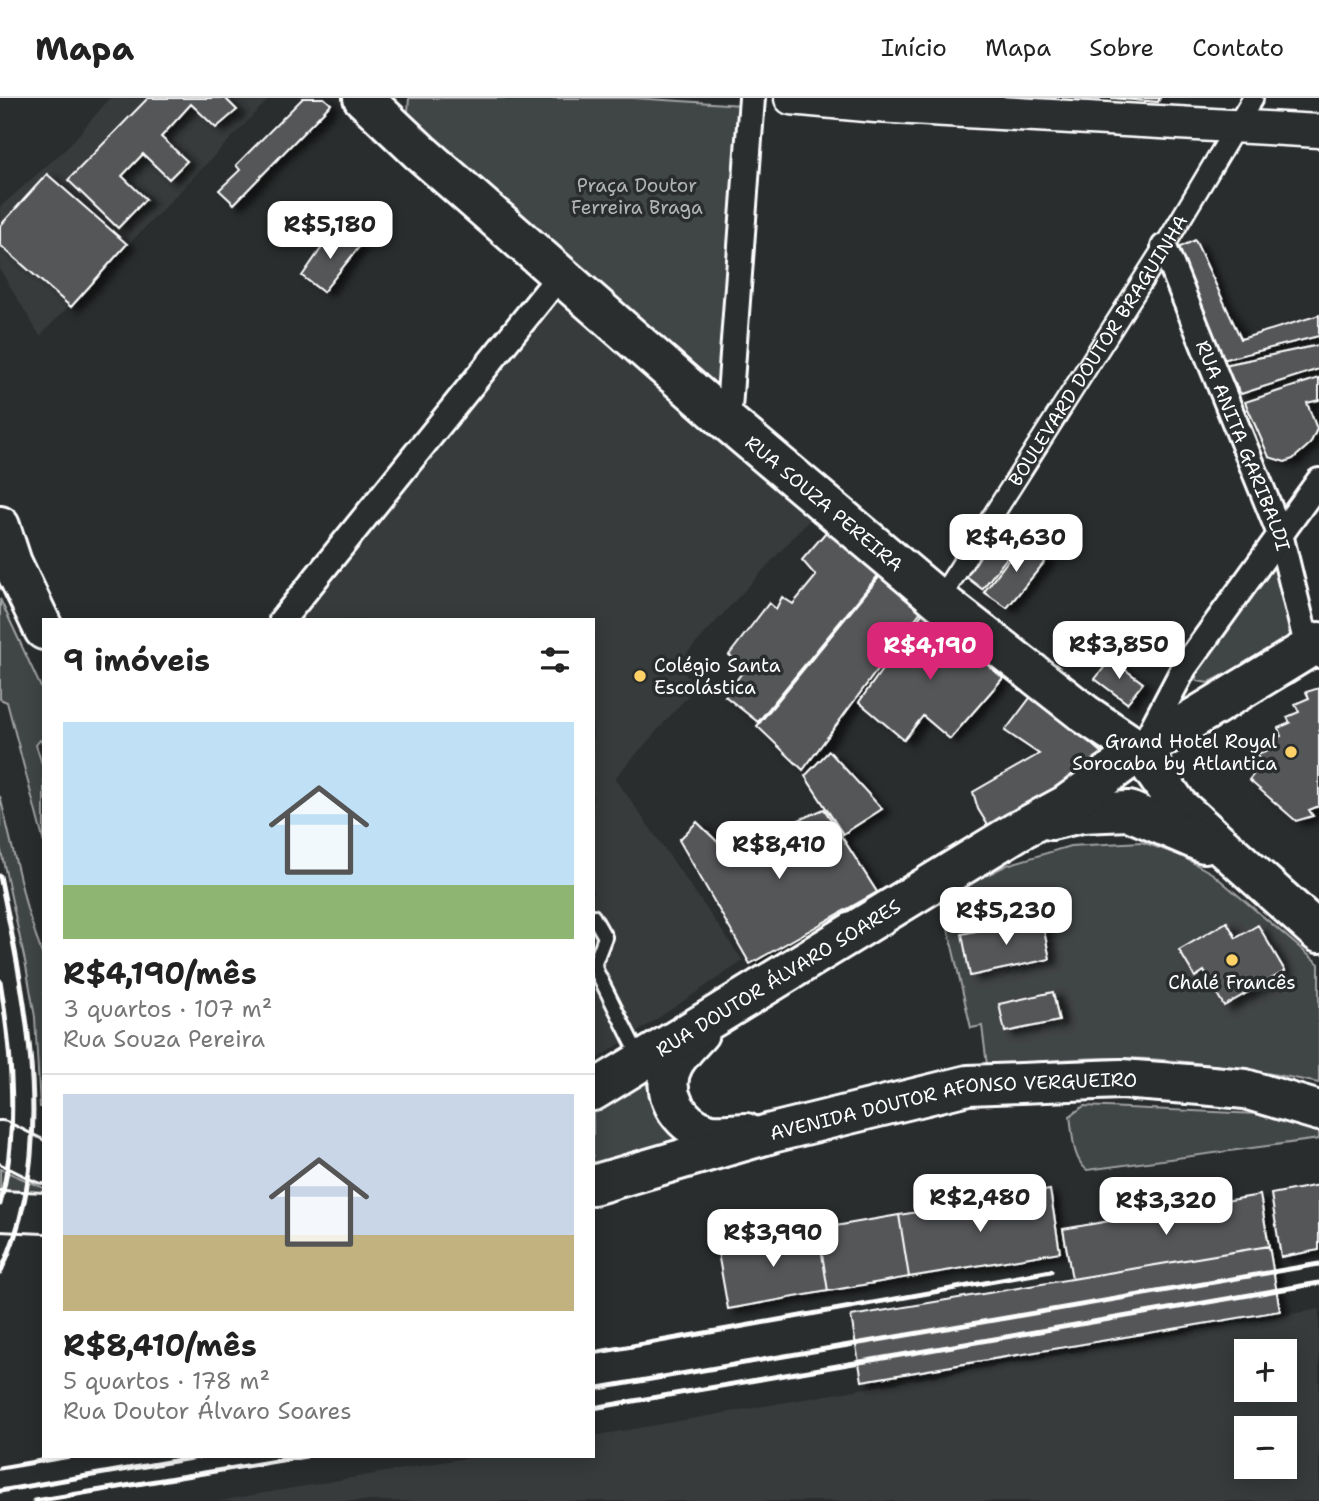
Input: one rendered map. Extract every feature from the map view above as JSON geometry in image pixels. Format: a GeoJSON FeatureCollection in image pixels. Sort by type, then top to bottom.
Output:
{"type":"FeatureCollection","features":[{"type":"Feature","properties":{"kind":"main road","name":"RUA SOUZA PEREIRA"},"geometry":{"type":"LineString","coordinates":[[363,98],[420,152],[728,422],[939,600],[1085,714],[1140,751],[1178,806],[1319,933]]}},
{"type":"Feature","properties":{"kind":"main road"},"geometry":{"type":"LineString","coordinates":[[0,526],[12,564],[42,626]]}},
{"type":"Feature","properties":{"kind":"main road","name":"RUA DOUTOR ÁLVARO SOARES"},"geometry":{"type":"LineString","coordinates":[[595,1090],[1016,832],[1066,805],[1140,751],[1315,649]]}},
{"type":"Feature","properties":{"kind":"main road"},"geometry":{"type":"LineString","coordinates":[[1016,832],[1055,818],[1081,813],[1129,811],[1236,858]]}},
{"type":"Feature","properties":{"kind":"main road"},"geometry":{"type":"LineString","coordinates":[[713,1017],[673,1063],[668,1086],[673,1105],[685,1123],[709,1134],[772,1133]]}},
{"type":"Feature","properties":{"kind":"main road","name":"AVENIDA DOUTOR AFONSO VERGUEIRO"},"geometry":{"type":"LineString","coordinates":[[595,1184],[772,1133],[968,1085],[1121,1079],[1245,1089],[1319,1111]]}},
{"type":"Feature","properties":{"kind":"main road"},"geometry":{"type":"LineString","coordinates":[[1245,1089],[1319,1100]]}},
{"type":"Feature","properties":{"kind":"main road"},"geometry":{"type":"LineString","coordinates":[[0,1141],[42,1162]]}},
{"type":"Feature","properties":{"kind":"main road"},"geometry":{"type":"LineString","coordinates":[[0,1211],[42,1213]]}},
{"type":"Feature","properties":{"kind":"street"},"geometry":{"type":"LineString","coordinates":[[728,422],[752,98]]}},
{"type":"Feature","properties":{"kind":"street"},"geometry":{"type":"LineString","coordinates":[[791,98],[1235,128],[1319,131]]}},
{"type":"Feature","properties":{"kind":"street","name":"BOULEVARD DOUTOR BRAGUINHA"},"geometry":{"type":"LineString","coordinates":[[939,600],[1164,247],[1253,98]]}},
{"type":"Feature","properties":{"kind":"street","name":"RUA ANITA GARIBALDI"},"geometry":{"type":"LineString","coordinates":[[1164,247],[1280,534],[1315,649]]}},
{"type":"Feature","properties":{"kind":"street"},"geometry":{"type":"LineString","coordinates":[[284,618],[561,274]]}},
{"type":"Feature","properties":{"kind":"street"},"geometry":{"type":"LineString","coordinates":[[1140,751],[1184,668],[1319,481]]}},
{"type":"Feature","properties":{"kind":"lane"},"geometry":{"type":"LineString","coordinates":[[595,919],[606,937],[595,963],[596,970],[642,1061]]}},
{"type":"Feature","properties":{"kind":"shaded area"},"geometry":{"type":"Polygon","coordinates":[[[110,98],[270,98],[40,336],[0,270],[0,207],[68,147],[110,98]]]}},
{"type":"Feature","properties":{"kind":"shaded area","name":"Colégio Santa Escolástica"},"geometry":{"type":"Polygon","coordinates":[[[558,301],[812,517],[678,663],[695,688],[615,778],[743,961],[595,1061],[595,618],[301,618],[558,301]]]}},
{"type":"Feature","properties":{"kind":"shaded area"},"geometry":{"type":"Polygon","coordinates":[[[1319,1309],[1319,1501],[219,1501],[466,1458],[595,1458],[595,1436],[1319,1309]]]}},
{"type":"Feature","properties":{"kind":"green space","name":"Praça Doutor Ferreira Braga"},"geometry":{"type":"Polygon","coordinates":[[[409,98],[633,98],[742,105],[719,400],[415,129],[408,112],[409,98]]]}},
{"type":"Feature","properties":{"kind":"green space"},"geometry":{"type":"Polygon","coordinates":[[[1276,558],[1284,608],[1294,639],[1208,683],[1197,681],[1195,671],[1276,558]]]}},
{"type":"Feature","properties":{"kind":"green space"},"geometry":{"type":"Polygon","coordinates":[[[0,599],[42,690],[42,742],[40,740],[36,745],[42,764],[42,835],[7,702],[0,699],[0,599]]]}},
{"type":"Feature","properties":{"kind":"green space"},"geometry":{"type":"Polygon","coordinates":[[[0,796],[27,909],[42,954],[42,1107],[35,1017],[0,846],[0,796]]]}},
{"type":"Feature","properties":{"kind":"green space"},"geometry":{"type":"Polygon","coordinates":[[[1142,842],[1179,855],[1213,874],[1319,964],[1319,1083],[1216,1065],[1137,1058],[987,1065],[982,1026],[971,1028],[941,898],[1007,865],[1070,846],[1142,842]]]}},
{"type":"Feature","properties":{"kind":"green space"},"geometry":{"type":"Polygon","coordinates":[[[646,1071],[650,1099],[658,1120],[668,1130],[692,1142],[595,1163],[595,1098],[646,1071]]]}},
{"type":"Feature","properties":{"kind":"green space"},"geometry":{"type":"Polygon","coordinates":[[[1084,1106],[1257,1114],[1319,1125],[1319,1139],[1087,1170],[1076,1153],[1070,1116],[1084,1106]]]}},
{"type":"Feature","properties":{"kind":"green space"},"geometry":{"type":"Polygon","coordinates":[[[0,1169],[42,1187],[42,1202],[0,1194],[0,1169]]]}},
{"type":"Feature","properties":{"kind":"building"},"geometry":{"type":"Polygon","coordinates":[[[148,98],[225,98],[237,110],[216,128],[191,104],[161,137],[187,161],[169,179],[143,154],[122,176],[146,199],[118,228],[68,180],[148,98]]]}},
{"type":"Feature","properties":{"kind":"building"},"geometry":{"type":"Polygon","coordinates":[[[303,98],[324,98],[331,104],[234,204],[219,190],[240,170],[236,165],[303,98]]]}},
{"type":"Feature","properties":{"kind":"building"},"geometry":{"type":"Polygon","coordinates":[[[1111,98],[1160,98],[1158,102],[1111,98]]]}},
{"type":"Feature","properties":{"kind":"building"},"geometry":{"type":"Polygon","coordinates":[[[47,174],[127,244],[71,307],[0,245],[0,226],[47,174]]]}},
{"type":"Feature","properties":{"kind":"building"},"geometry":{"type":"Polygon","coordinates":[[[334,230],[359,247],[323,292],[302,276],[334,230]]]}},
{"type":"Feature","properties":{"kind":"building"},"geometry":{"type":"Polygon","coordinates":[[[1195,240],[1241,339],[1319,315],[1319,336],[1222,360],[1176,249],[1195,240]]]}},
{"type":"Feature","properties":{"kind":"building"},"geometry":{"type":"Polygon","coordinates":[[[1319,345],[1319,369],[1241,394],[1224,365],[1319,345]]]}},
{"type":"Feature","properties":{"kind":"building"},"geometry":{"type":"Polygon","coordinates":[[[1319,378],[1319,400],[1307,403],[1317,429],[1310,444],[1293,459],[1285,462],[1269,457],[1245,402],[1319,378]]]}},
{"type":"Feature","properties":{"kind":"building"},"geometry":{"type":"Polygon","coordinates":[[[997,523],[1021,540],[982,589],[961,573],[997,523]]]}},
{"type":"Feature","properties":{"kind":"building"},"geometry":{"type":"Polygon","coordinates":[[[832,525],[885,567],[758,722],[725,696],[746,667],[729,655],[769,603],[776,609],[782,597],[793,604],[816,576],[802,560],[832,525]]]}},
{"type":"Feature","properties":{"kind":"building"},"geometry":{"type":"Polygon","coordinates":[[[1023,541],[1048,558],[1007,608],[984,592],[1023,541]]]}},
{"type":"Feature","properties":{"kind":"building"},"geometry":{"type":"Polygon","coordinates":[[[880,576],[921,611],[803,770],[757,726],[880,576]]]}},
{"type":"Feature","properties":{"kind":"building"},"geometry":{"type":"Polygon","coordinates":[[[924,611],[1003,678],[950,739],[923,716],[904,740],[859,702],[924,611]]]}},
{"type":"Feature","properties":{"kind":"building"},"geometry":{"type":"Polygon","coordinates":[[[1111,659],[1143,683],[1127,703],[1095,679],[1111,659]]]}},
{"type":"Feature","properties":{"kind":"building","name":"Grand Hotel Royal Sorocaba by Atlantica"},"geometry":{"type":"Polygon","coordinates":[[[1319,688],[1319,806],[1309,810],[1313,816],[1296,821],[1249,780],[1253,775],[1250,766],[1261,763],[1257,754],[1271,749],[1268,741],[1281,736],[1278,728],[1290,723],[1287,717],[1299,712],[1295,704],[1309,698],[1306,692],[1319,688]]]}},
{"type":"Feature","properties":{"kind":"building"},"geometry":{"type":"Polygon","coordinates":[[[1033,694],[1104,755],[1101,769],[989,827],[978,809],[973,792],[1039,754],[1005,731],[1033,694]]]}},
{"type":"Feature","properties":{"kind":"building"},"geometry":{"type":"Polygon","coordinates":[[[829,751],[882,809],[843,834],[805,776],[829,751]]]}},
{"type":"Feature","properties":{"kind":"building"},"geometry":{"type":"Polygon","coordinates":[[[824,809],[877,892],[750,964],[679,840],[697,822],[727,851],[824,809]]]}},
{"type":"Feature","properties":{"kind":"building"},"geometry":{"type":"Polygon","coordinates":[[[1041,917],[1050,959],[970,976],[962,934],[1041,917]]]}},
{"type":"Feature","properties":{"kind":"building","name":"Chalé Francês"},"geometry":{"type":"Polygon","coordinates":[[[1227,922],[1236,938],[1258,925],[1285,971],[1224,1006],[1204,971],[1195,977],[1179,950],[1227,922]]]}},
{"type":"Feature","properties":{"kind":"building"},"geometry":{"type":"Polygon","coordinates":[[[1053,992],[1059,1021],[1005,1032],[999,1004],[1053,992]]]}},
{"type":"Feature","properties":{"kind":"building"},"geometry":{"type":"Polygon","coordinates":[[[1319,1185],[1319,1250],[1281,1257],[1271,1194],[1319,1185]]]}},
{"type":"Feature","properties":{"kind":"building"},"geometry":{"type":"Polygon","coordinates":[[[1050,1190],[1060,1252],[909,1277],[899,1215],[1050,1190]]]}},
{"type":"Feature","properties":{"kind":"building"},"geometry":{"type":"Polygon","coordinates":[[[1260,1195],[1269,1246],[1072,1279],[1063,1229],[1260,1195]]]}},
{"type":"Feature","properties":{"kind":"building"},"geometry":{"type":"Polygon","coordinates":[[[899,1215],[909,1277],[828,1291],[818,1229],[899,1215]]]}},
{"type":"Feature","properties":{"kind":"building"},"geometry":{"type":"Polygon","coordinates":[[[818,1229],[828,1291],[728,1309],[717,1247],[818,1229]]]}},
{"type":"Feature","properties":{"kind":"building"},"geometry":{"type":"Polygon","coordinates":[[[1269,1246],[1280,1311],[862,1381],[851,1316],[1269,1246]]]}},
{"type":"Feature","properties":{"kind":"railway"},"geometry":{"type":"LineString","coordinates":[[0,876],[27,1025],[33,1127],[29,1177],[18,1226],[0,1273]]}},
{"type":"Feature","properties":{"kind":"railway"},"geometry":{"type":"LineString","coordinates":[[0,981],[12,1093],[10,1149],[0,1204]]}},
{"type":"Feature","properties":{"kind":"railway"},"geometry":{"type":"LineString","coordinates":[[595,1389],[1319,1264]]}},
{"type":"Feature","properties":{"kind":"railway"},"geometry":{"type":"LineString","coordinates":[[595,1353],[1051,1271]]}},
{"type":"Feature","properties":{"kind":"railway"},"geometry":{"type":"LineString","coordinates":[[595,1408],[1319,1283]]}},
{"type":"Feature","properties":{"kind":"railway"},"geometry":{"type":"LineString","coordinates":[[0,1468],[58,1458]]}},
{"type":"Feature","properties":{"kind":"railway"},"geometry":{"type":"LineString","coordinates":[[0,1491],[191,1458]]}},
{"type":"Feature","properties":{"kind":"railway"},"geometry":{"type":"LineString","coordinates":[[35,1501],[294,1458]]}},
{"type":"Feature","properties":{"kind":"place","name":"Colégio Santa Escolástica"},"geometry":{"type":"Point","coordinates":[640,676]}},
{"type":"Feature","properties":{"kind":"place","name":"Grand Hotel Royal Sorocaba by Atlantica"},"geometry":{"type":"Point","coordinates":[1291,752]}},
{"type":"Feature","properties":{"kind":"place","name":"Chalé Francês"},"geometry":{"type":"Point","coordinates":[1232,960]}}]}
